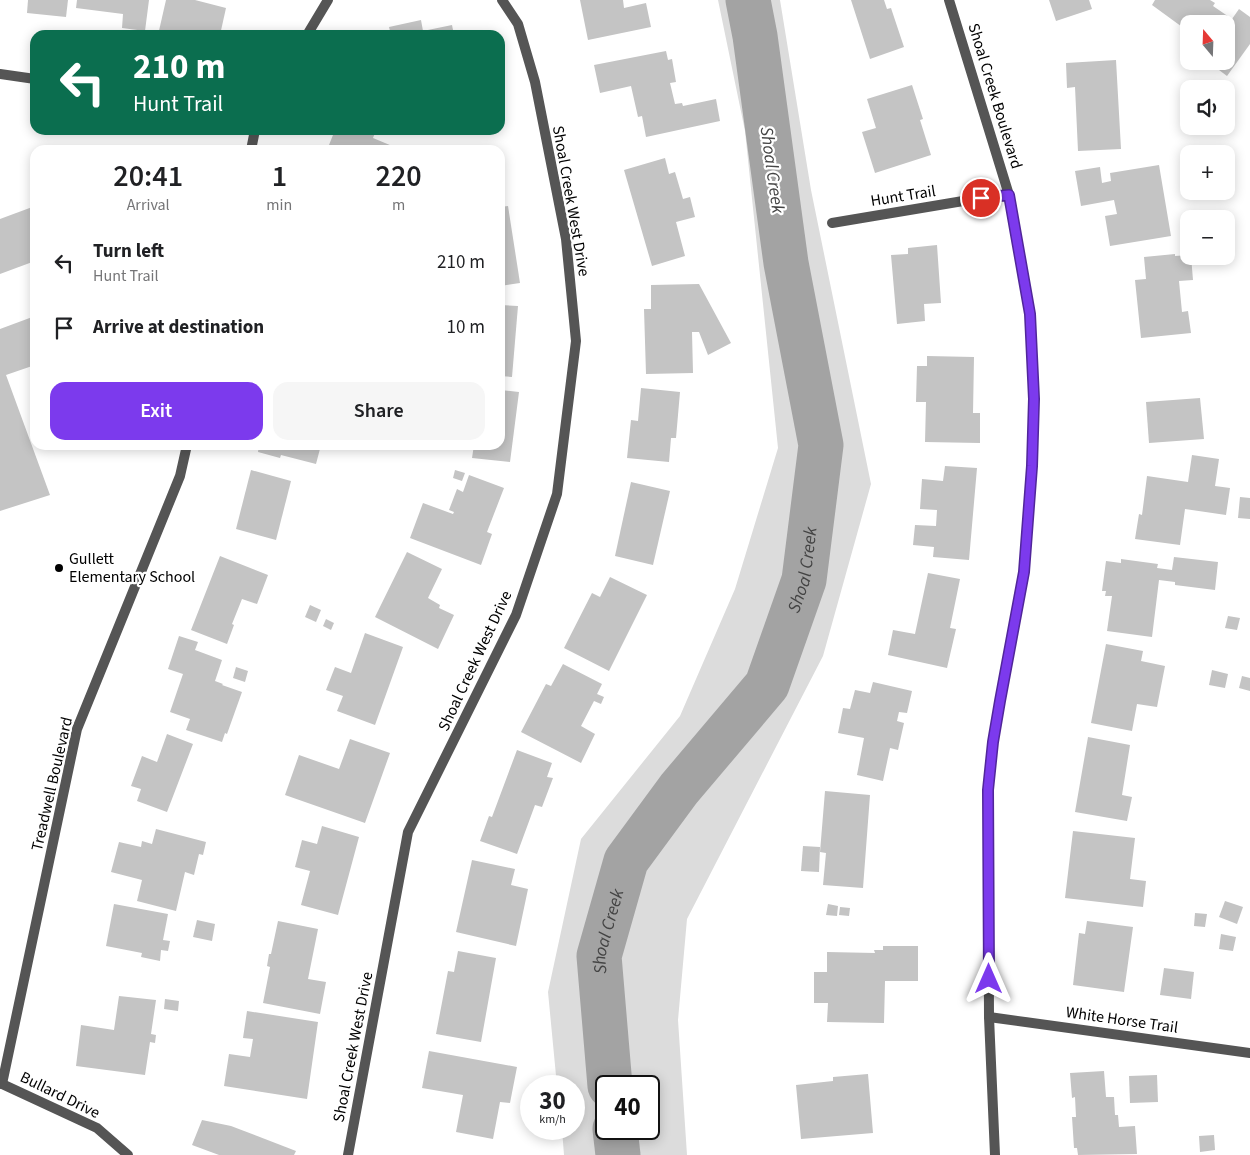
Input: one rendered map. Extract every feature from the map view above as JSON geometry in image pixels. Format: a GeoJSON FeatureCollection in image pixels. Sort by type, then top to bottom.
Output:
{"type":"FeatureCollection","features":[{"type":"Feature","properties":{"kind":"street"},"geometry":{"type":"LineString","coordinates":[[310,30],[328,0]]}},
{"type":"Feature","properties":{"kind":"street","name":"Shoal Creek West Drive"},"geometry":{"type":"LineString","coordinates":[[348,1155],[408,832],[516,615],[556,494],[576,341],[566,239],[535,82],[518,24],[502,0]]}},
{"type":"Feature","properties":{"kind":"street","name":"Shoal Creek Boulevard"},"geometry":{"type":"LineString","coordinates":[[949,0],[1009,195],[1030,314],[1034,399],[1032,466],[1024,572],[993,742],[988,790],[990,1017],[995,1155]]}},
{"type":"Feature","properties":{"kind":"street"},"geometry":{"type":"LineString","coordinates":[[0,74],[30,79]]}},
{"type":"Feature","properties":{"kind":"street","name":"Hunt Trail"},"geometry":{"type":"LineString","coordinates":[[832,223],[1009,195]]}},
{"type":"Feature","properties":{"kind":"street","name":"Treadwell Boulevard"},"geometry":{"type":"LineString","coordinates":[[1,1084],[77,729],[180,476],[186,450]]}},
{"type":"Feature","properties":{"kind":"street","name":"White Horse Trail"},"geometry":{"type":"LineString","coordinates":[[990,1017],[1250,1053]]}},
{"type":"Feature","properties":{"kind":"street","name":"Bullard Drive"},"geometry":{"type":"LineString","coordinates":[[1,1084],[97,1128],[128,1155]]}},
{"type":"Feature","properties":{"kind":"shaded area"},"geometry":{"type":"Polygon","coordinates":[[[718,0],[780,0],[811,190],[871,484],[823,656],[687,919],[678,1020],[687,1155],[564,1155],[563,1140],[585,1140],[585,1075],[556,1075],[548,992],[581,839],[680,716],[735,589],[778,448],[745,131],[718,0]]]}},
{"type":"Feature","properties":{"kind":"building"},"geometry":{"type":"Polygon","coordinates":[[[28,0],[68,0],[66,17],[27,13],[28,0]]]}},
{"type":"Feature","properties":{"kind":"building"},"geometry":{"type":"Polygon","coordinates":[[[77,0],[149,0],[145,30],[122,28],[123,14],[76,8],[77,0]]]}},
{"type":"Feature","properties":{"kind":"building"},"geometry":{"type":"Polygon","coordinates":[[[166,0],[195,0],[226,8],[221,30],[159,30],[166,0]]]}},
{"type":"Feature","properties":{"kind":"building"},"geometry":{"type":"Polygon","coordinates":[[[580,0],[623,0],[624,8],[646,3],[651,27],[588,40],[580,0]]]}},
{"type":"Feature","properties":{"kind":"building"},"geometry":{"type":"Polygon","coordinates":[[[851,0],[884,0],[887,9],[891,8],[904,47],[870,59],[851,0]]]}},
{"type":"Feature","properties":{"kind":"building"},"geometry":{"type":"Polygon","coordinates":[[[1049,0],[1089,0],[1092,9],[1056,21],[1049,0]]]}},
{"type":"Feature","properties":{"kind":"building"},"geometry":{"type":"Polygon","coordinates":[[[1155,0],[1210,0],[1215,3],[1213,6],[1226,15],[1180,15],[1180,25],[1152,5],[1155,0]]]}},
{"type":"Feature","properties":{"kind":"building"},"geometry":{"type":"Polygon","coordinates":[[[1239,9],[1250,17],[1250,44],[1235,65],[1235,15],[1239,9]]]}},
{"type":"Feature","properties":{"kind":"building"},"geometry":{"type":"Polygon","coordinates":[[[421,20],[423,30],[390,30],[389,27],[421,20]]]}},
{"type":"Feature","properties":{"kind":"building"},"geometry":{"type":"Polygon","coordinates":[[[452,25],[453,30],[428,30],[452,25]]]}},
{"type":"Feature","properties":{"kind":"building"},"geometry":{"type":"Polygon","coordinates":[[[666,51],[668,60],[672,59],[676,82],[670,83],[675,104],[682,103],[683,106],[716,99],[720,121],[646,137],[642,116],[638,117],[631,86],[600,93],[594,65],[666,51]]]}},
{"type":"Feature","properties":{"kind":"building"},"geometry":{"type":"Polygon","coordinates":[[[1116,60],[1121,149],[1078,151],[1075,87],[1067,88],[1066,63],[1116,60]]]}},
{"type":"Feature","properties":{"kind":"building"},"geometry":{"type":"Polygon","coordinates":[[[1219,70],[1231,70],[1227,76],[1219,70]]]}},
{"type":"Feature","properties":{"kind":"building"},"geometry":{"type":"Polygon","coordinates":[[[912,85],[923,119],[920,120],[931,155],[875,173],[862,132],[876,128],[867,99],[912,85]]]}},
{"type":"Feature","properties":{"kind":"building"},"geometry":{"type":"Polygon","coordinates":[[[333,135],[374,135],[373,138],[390,145],[329,145],[333,135]]]}},
{"type":"Feature","properties":{"kind":"building"},"geometry":{"type":"Polygon","coordinates":[[[665,158],[669,174],[675,172],[683,199],[690,197],[695,217],[676,222],[685,256],[652,266],[624,170],[665,158]]]}},
{"type":"Feature","properties":{"kind":"building"},"geometry":{"type":"Polygon","coordinates":[[[1159,165],[1171,236],[1110,246],[1105,216],[1117,214],[1114,200],[1081,206],[1075,171],[1100,167],[1102,183],[1111,181],[1110,173],[1159,165]]]}},
{"type":"Feature","properties":{"kind":"building"},"geometry":{"type":"Polygon","coordinates":[[[505,206],[508,206],[520,283],[505,285],[505,206]]]}},
{"type":"Feature","properties":{"kind":"building"},"geometry":{"type":"Polygon","coordinates":[[[30,208],[30,263],[0,274],[0,219],[30,208]]]}},
{"type":"Feature","properties":{"kind":"building"},"geometry":{"type":"Polygon","coordinates":[[[937,245],[941,303],[924,304],[925,321],[897,324],[891,255],[908,254],[908,248],[937,245]]]}},
{"type":"Feature","properties":{"kind":"building"},"geometry":{"type":"Polygon","coordinates":[[[1175,254],[1175,256],[1180,256],[1180,265],[1192,265],[1193,280],[1179,281],[1182,312],[1188,311],[1191,333],[1141,338],[1135,280],[1146,279],[1144,257],[1175,254]]]}},
{"type":"Feature","properties":{"kind":"building"},"geometry":{"type":"Polygon","coordinates":[[[699,284],[731,343],[708,355],[699,332],[692,332],[693,373],[646,374],[644,309],[651,309],[651,285],[699,284]]]}},
{"type":"Feature","properties":{"kind":"building"},"geometry":{"type":"Polygon","coordinates":[[[505,305],[518,306],[512,377],[505,376],[505,305]]]}},
{"type":"Feature","properties":{"kind":"building"},"geometry":{"type":"Polygon","coordinates":[[[30,318],[30,367],[6,375],[30,440],[30,450],[34,450],[50,495],[0,511],[0,329],[30,318]]]}},
{"type":"Feature","properties":{"kind":"building"},"geometry":{"type":"Polygon","coordinates":[[[927,356],[974,357],[973,413],[980,413],[980,443],[925,442],[926,402],[916,402],[917,366],[927,366],[927,356]]]}},
{"type":"Feature","properties":{"kind":"building"},"geometry":{"type":"Polygon","coordinates":[[[641,388],[680,392],[676,438],[671,438],[669,462],[627,458],[631,420],[638,421],[641,388]]]}},
{"type":"Feature","properties":{"kind":"building"},"geometry":{"type":"Polygon","coordinates":[[[505,391],[519,392],[510,462],[472,458],[473,450],[505,450],[505,391]]]}},
{"type":"Feature","properties":{"kind":"building"},"geometry":{"type":"Polygon","coordinates":[[[1200,398],[1204,439],[1149,443],[1146,402],[1200,398]]]}},
{"type":"Feature","properties":{"kind":"building"},"geometry":{"type":"Polygon","coordinates":[[[258,450],[320,450],[316,464],[281,455],[280,458],[258,452],[258,450]]]}},
{"type":"Feature","properties":{"kind":"building"},"geometry":{"type":"Polygon","coordinates":[[[1192,455],[1219,459],[1215,486],[1230,488],[1226,515],[1185,509],[1180,545],[1135,539],[1139,514],[1142,515],[1147,476],[1188,482],[1192,455]]]}},
{"type":"Feature","properties":{"kind":"building"},"geometry":{"type":"Polygon","coordinates":[[[945,466],[977,468],[969,560],[933,557],[934,547],[913,545],[915,525],[936,526],[937,510],[920,509],[922,479],[943,481],[945,466]]]}},
{"type":"Feature","properties":{"kind":"building"},"geometry":{"type":"Polygon","coordinates":[[[251,470],[291,481],[276,540],[236,529],[251,470]]]}},
{"type":"Feature","properties":{"kind":"building"},"geometry":{"type":"Polygon","coordinates":[[[455,470],[465,473],[462,481],[453,478],[455,470]]]}},
{"type":"Feature","properties":{"kind":"building"},"geometry":{"type":"Polygon","coordinates":[[[469,475],[504,488],[487,532],[492,534],[481,565],[410,538],[423,503],[453,514],[454,512],[449,510],[457,489],[463,492],[469,475]]]}},
{"type":"Feature","properties":{"kind":"building"},"geometry":{"type":"Polygon","coordinates":[[[631,482],[670,491],[653,565],[615,556],[631,482]]]}},
{"type":"Feature","properties":{"kind":"building"},"geometry":{"type":"Polygon","coordinates":[[[1240,497],[1250,498],[1250,519],[1238,518],[1240,497]]]}},
{"type":"Feature","properties":{"kind":"building"},"geometry":{"type":"Polygon","coordinates":[[[407,552],[442,569],[428,598],[440,605],[439,608],[454,615],[438,649],[375,617],[407,552]]]}},
{"type":"Feature","properties":{"kind":"building"},"geometry":{"type":"Polygon","coordinates":[[[220,556],[268,575],[257,604],[242,599],[232,624],[234,625],[227,644],[191,630],[220,556]]]}},
{"type":"Feature","properties":{"kind":"building"},"geometry":{"type":"Polygon","coordinates":[[[1174,557],[1218,562],[1215,590],[1175,585],[1175,582],[1159,580],[1152,637],[1107,631],[1112,596],[1105,596],[1106,591],[1102,591],[1106,561],[1121,563],[1121,559],[1158,564],[1157,568],[1172,570],[1174,557]]]}},
{"type":"Feature","properties":{"kind":"building"},"geometry":{"type":"Polygon","coordinates":[[[928,573],[960,579],[950,628],[956,629],[947,668],[888,655],[893,630],[915,634],[928,573]]]}},
{"type":"Feature","properties":{"kind":"building"},"geometry":{"type":"Polygon","coordinates":[[[610,577],[647,595],[609,671],[564,648],[592,593],[600,597],[610,577]]]}},
{"type":"Feature","properties":{"kind":"building"},"geometry":{"type":"Polygon","coordinates":[[[310,605],[321,610],[316,622],[305,617],[310,605]]]}},
{"type":"Feature","properties":{"kind":"building"},"geometry":{"type":"Polygon","coordinates":[[[1228,616],[1240,618],[1237,630],[1225,628],[1228,616]]]}},
{"type":"Feature","properties":{"kind":"building"},"geometry":{"type":"Polygon","coordinates":[[[326,619],[334,623],[331,630],[323,626],[326,619]]]}},
{"type":"Feature","properties":{"kind":"building"},"geometry":{"type":"Polygon","coordinates":[[[365,633],[403,647],[375,725],[337,711],[343,696],[326,690],[335,667],[351,673],[365,633]]]}},
{"type":"Feature","properties":{"kind":"building"},"geometry":{"type":"Polygon","coordinates":[[[179,636],[198,642],[195,650],[222,660],[215,681],[242,692],[227,734],[225,733],[222,742],[186,730],[190,719],[170,712],[183,674],[168,669],[179,636]]]}},
{"type":"Feature","properties":{"kind":"building"},"geometry":{"type":"Polygon","coordinates":[[[1106,644],[1143,651],[1141,661],[1165,666],[1157,707],[1137,704],[1132,731],[1091,723],[1106,644]]]}},
{"type":"Feature","properties":{"kind":"building"},"geometry":{"type":"Polygon","coordinates":[[[563,664],[602,684],[597,694],[604,697],[601,704],[594,701],[581,726],[595,734],[581,763],[521,732],[546,684],[551,686],[563,664]]]}},
{"type":"Feature","properties":{"kind":"building"},"geometry":{"type":"Polygon","coordinates":[[[236,667],[248,671],[245,682],[233,678],[236,667]]]}},
{"type":"Feature","properties":{"kind":"building"},"geometry":{"type":"Polygon","coordinates":[[[1212,670],[1228,674],[1225,688],[1209,685],[1212,670]]]}},
{"type":"Feature","properties":{"kind":"building"},"geometry":{"type":"Polygon","coordinates":[[[1242,676],[1250,678],[1250,691],[1239,688],[1242,676]]]}},
{"type":"Feature","properties":{"kind":"building"},"geometry":{"type":"Polygon","coordinates":[[[873,682],[912,691],[907,713],[899,712],[897,721],[904,723],[898,750],[890,748],[883,781],[857,775],[864,738],[838,733],[843,708],[850,709],[855,690],[870,693],[873,682]]]}},
{"type":"Feature","properties":{"kind":"building"},"geometry":{"type":"Polygon","coordinates":[[[167,734],[193,744],[167,812],[137,801],[141,789],[131,786],[142,756],[157,762],[167,734]]]}},
{"type":"Feature","properties":{"kind":"building"},"geometry":{"type":"Polygon","coordinates":[[[1088,737],[1130,745],[1122,795],[1132,797],[1127,821],[1075,812],[1088,737]]]}},
{"type":"Feature","properties":{"kind":"building"},"geometry":{"type":"Polygon","coordinates":[[[350,739],[390,753],[365,823],[285,795],[299,755],[339,769],[350,739]]]}},
{"type":"Feature","properties":{"kind":"building"},"geometry":{"type":"Polygon","coordinates":[[[517,750],[552,763],[547,777],[553,778],[542,807],[535,805],[517,854],[480,841],[489,816],[492,817],[517,750]]]}},
{"type":"Feature","properties":{"kind":"building"},"geometry":{"type":"Polygon","coordinates":[[[825,791],[870,795],[863,888],[823,885],[826,853],[820,852],[825,791]]]}},
{"type":"Feature","properties":{"kind":"building"},"geometry":{"type":"Polygon","coordinates":[[[322,826],[359,837],[338,915],[301,905],[310,871],[295,867],[302,840],[317,844],[322,826]]]}},
{"type":"Feature","properties":{"kind":"building"},"geometry":{"type":"Polygon","coordinates":[[[156,829],[206,842],[203,855],[199,854],[194,875],[185,872],[176,911],[137,901],[142,880],[111,872],[119,842],[141,847],[142,841],[152,844],[156,829]]]}},
{"type":"Feature","properties":{"kind":"building"},"geometry":{"type":"Polygon","coordinates":[[[1073,831],[1135,838],[1130,879],[1146,881],[1143,907],[1065,898],[1073,831]]]}},
{"type":"Feature","properties":{"kind":"building"},"geometry":{"type":"Polygon","coordinates":[[[803,846],[820,847],[819,872],[801,871],[803,846]]]}},
{"type":"Feature","properties":{"kind":"building"},"geometry":{"type":"Polygon","coordinates":[[[472,860],[515,869],[511,885],[528,889],[516,946],[456,932],[472,860]]]}},
{"type":"Feature","properties":{"kind":"building"},"geometry":{"type":"Polygon","coordinates":[[[1225,901],[1243,907],[1237,924],[1219,917],[1225,901]]]}},
{"type":"Feature","properties":{"kind":"building"},"geometry":{"type":"Polygon","coordinates":[[[114,904],[168,914],[163,940],[170,941],[168,951],[161,950],[160,961],[141,957],[142,953],[106,946],[114,904]]]}},
{"type":"Feature","properties":{"kind":"building"},"geometry":{"type":"Polygon","coordinates":[[[828,904],[838,906],[837,916],[826,915],[828,904]]]}},
{"type":"Feature","properties":{"kind":"building"},"geometry":{"type":"Polygon","coordinates":[[[840,907],[850,908],[849,916],[839,915],[840,907]]]}},
{"type":"Feature","properties":{"kind":"building"},"geometry":{"type":"Polygon","coordinates":[[[1195,913],[1207,914],[1205,927],[1194,926],[1195,913]]]}},
{"type":"Feature","properties":{"kind":"building"},"geometry":{"type":"Polygon","coordinates":[[[197,920],[215,924],[212,941],[193,937],[197,920]]]}},
{"type":"Feature","properties":{"kind":"building"},"geometry":{"type":"Polygon","coordinates":[[[278,921],[318,929],[308,979],[326,982],[320,1014],[263,1003],[270,967],[267,966],[269,954],[271,954],[278,921]]]}},
{"type":"Feature","properties":{"kind":"building"},"geometry":{"type":"Polygon","coordinates":[[[1087,921],[1133,927],[1124,992],[1073,985],[1079,933],[1085,934],[1087,921]]]}},
{"type":"Feature","properties":{"kind":"building"},"geometry":{"type":"Polygon","coordinates":[[[1221,934],[1236,937],[1233,951],[1219,949],[1221,934]]]}},
{"type":"Feature","properties":{"kind":"building"},"geometry":{"type":"Polygon","coordinates":[[[883,946],[918,946],[918,981],[885,981],[884,1023],[827,1022],[828,1003],[814,1003],[814,972],[827,972],[827,952],[875,953],[874,950],[883,950],[883,946]]]}},
{"type":"Feature","properties":{"kind":"building"},"geometry":{"type":"Polygon","coordinates":[[[458,951],[496,958],[481,1042],[436,1034],[448,971],[454,972],[458,951]]]}},
{"type":"Feature","properties":{"kind":"building"},"geometry":{"type":"Polygon","coordinates":[[[1164,968],[1194,972],[1191,999],[1160,995],[1164,968]]]}},
{"type":"Feature","properties":{"kind":"building"},"geometry":{"type":"Polygon","coordinates":[[[119,996],[156,1000],[151,1034],[156,1035],[155,1043],[150,1042],[145,1075],[76,1066],[81,1025],[114,1030],[119,996]]]}},
{"type":"Feature","properties":{"kind":"building"},"geometry":{"type":"Polygon","coordinates":[[[165,999],[179,1001],[178,1011],[164,1009],[165,999]]]}},
{"type":"Feature","properties":{"kind":"building"},"geometry":{"type":"Polygon","coordinates":[[[247,1011],[318,1022],[307,1099],[224,1086],[229,1054],[250,1057],[253,1039],[243,1038],[247,1011]]]}},
{"type":"Feature","properties":{"kind":"building"},"geometry":{"type":"Polygon","coordinates":[[[429,1051],[517,1067],[510,1103],[500,1102],[493,1139],[456,1132],[463,1095],[422,1088],[429,1051]]]}},
{"type":"Feature","properties":{"kind":"building"},"geometry":{"type":"Polygon","coordinates":[[[1104,1071],[1106,1097],[1114,1097],[1115,1115],[1118,1115],[1119,1127],[1135,1126],[1137,1154],[1078,1155],[1077,1148],[1074,1148],[1072,1117],[1076,1117],[1075,1097],[1072,1098],[1070,1073],[1104,1071]]]}},
{"type":"Feature","properties":{"kind":"building"},"geometry":{"type":"Polygon","coordinates":[[[868,1074],[873,1133],[801,1139],[796,1085],[833,1081],[833,1077],[868,1074]]]}},
{"type":"Feature","properties":{"kind":"building"},"geometry":{"type":"Polygon","coordinates":[[[1157,1075],[1158,1102],[1130,1103],[1129,1076],[1157,1075]]]}},
{"type":"Feature","properties":{"kind":"building"},"geometry":{"type":"Polygon","coordinates":[[[202,1120],[231,1126],[296,1151],[294,1155],[219,1155],[192,1145],[202,1120]]]}},
{"type":"Feature","properties":{"kind":"building"},"geometry":{"type":"Polygon","coordinates":[[[1214,1135],[1215,1150],[1200,1152],[1199,1136],[1214,1135]]]}},
{"type":"Feature","properties":{"kind":"waterway","name":"Shoal Creek"},"geometry":{"type":"LineString","coordinates":[[609,1075],[599,956],[626,861],[679,789],[767,685],[804,580],[821,445],[786,263],[755,36],[748,0]]}},
{"type":"Feature","properties":{"kind":"waterway","name":"Shoal Creek"},"geometry":{"type":"LineString","coordinates":[[616,1140],[618,1155]]}},
{"type":"Feature","properties":{"kind":"place","name":"Gullett Elementary School"},"geometry":{"type":"Point","coordinates":[59,568]}},
{"type":"Feature","properties":{"kind":"route"},"geometry":{"type":"LineString","coordinates":[[981,198],[1009,195],[1030,314],[1034,399],[1032,466],[1024,572],[993,742],[988,790],[989,979]]}}]}
